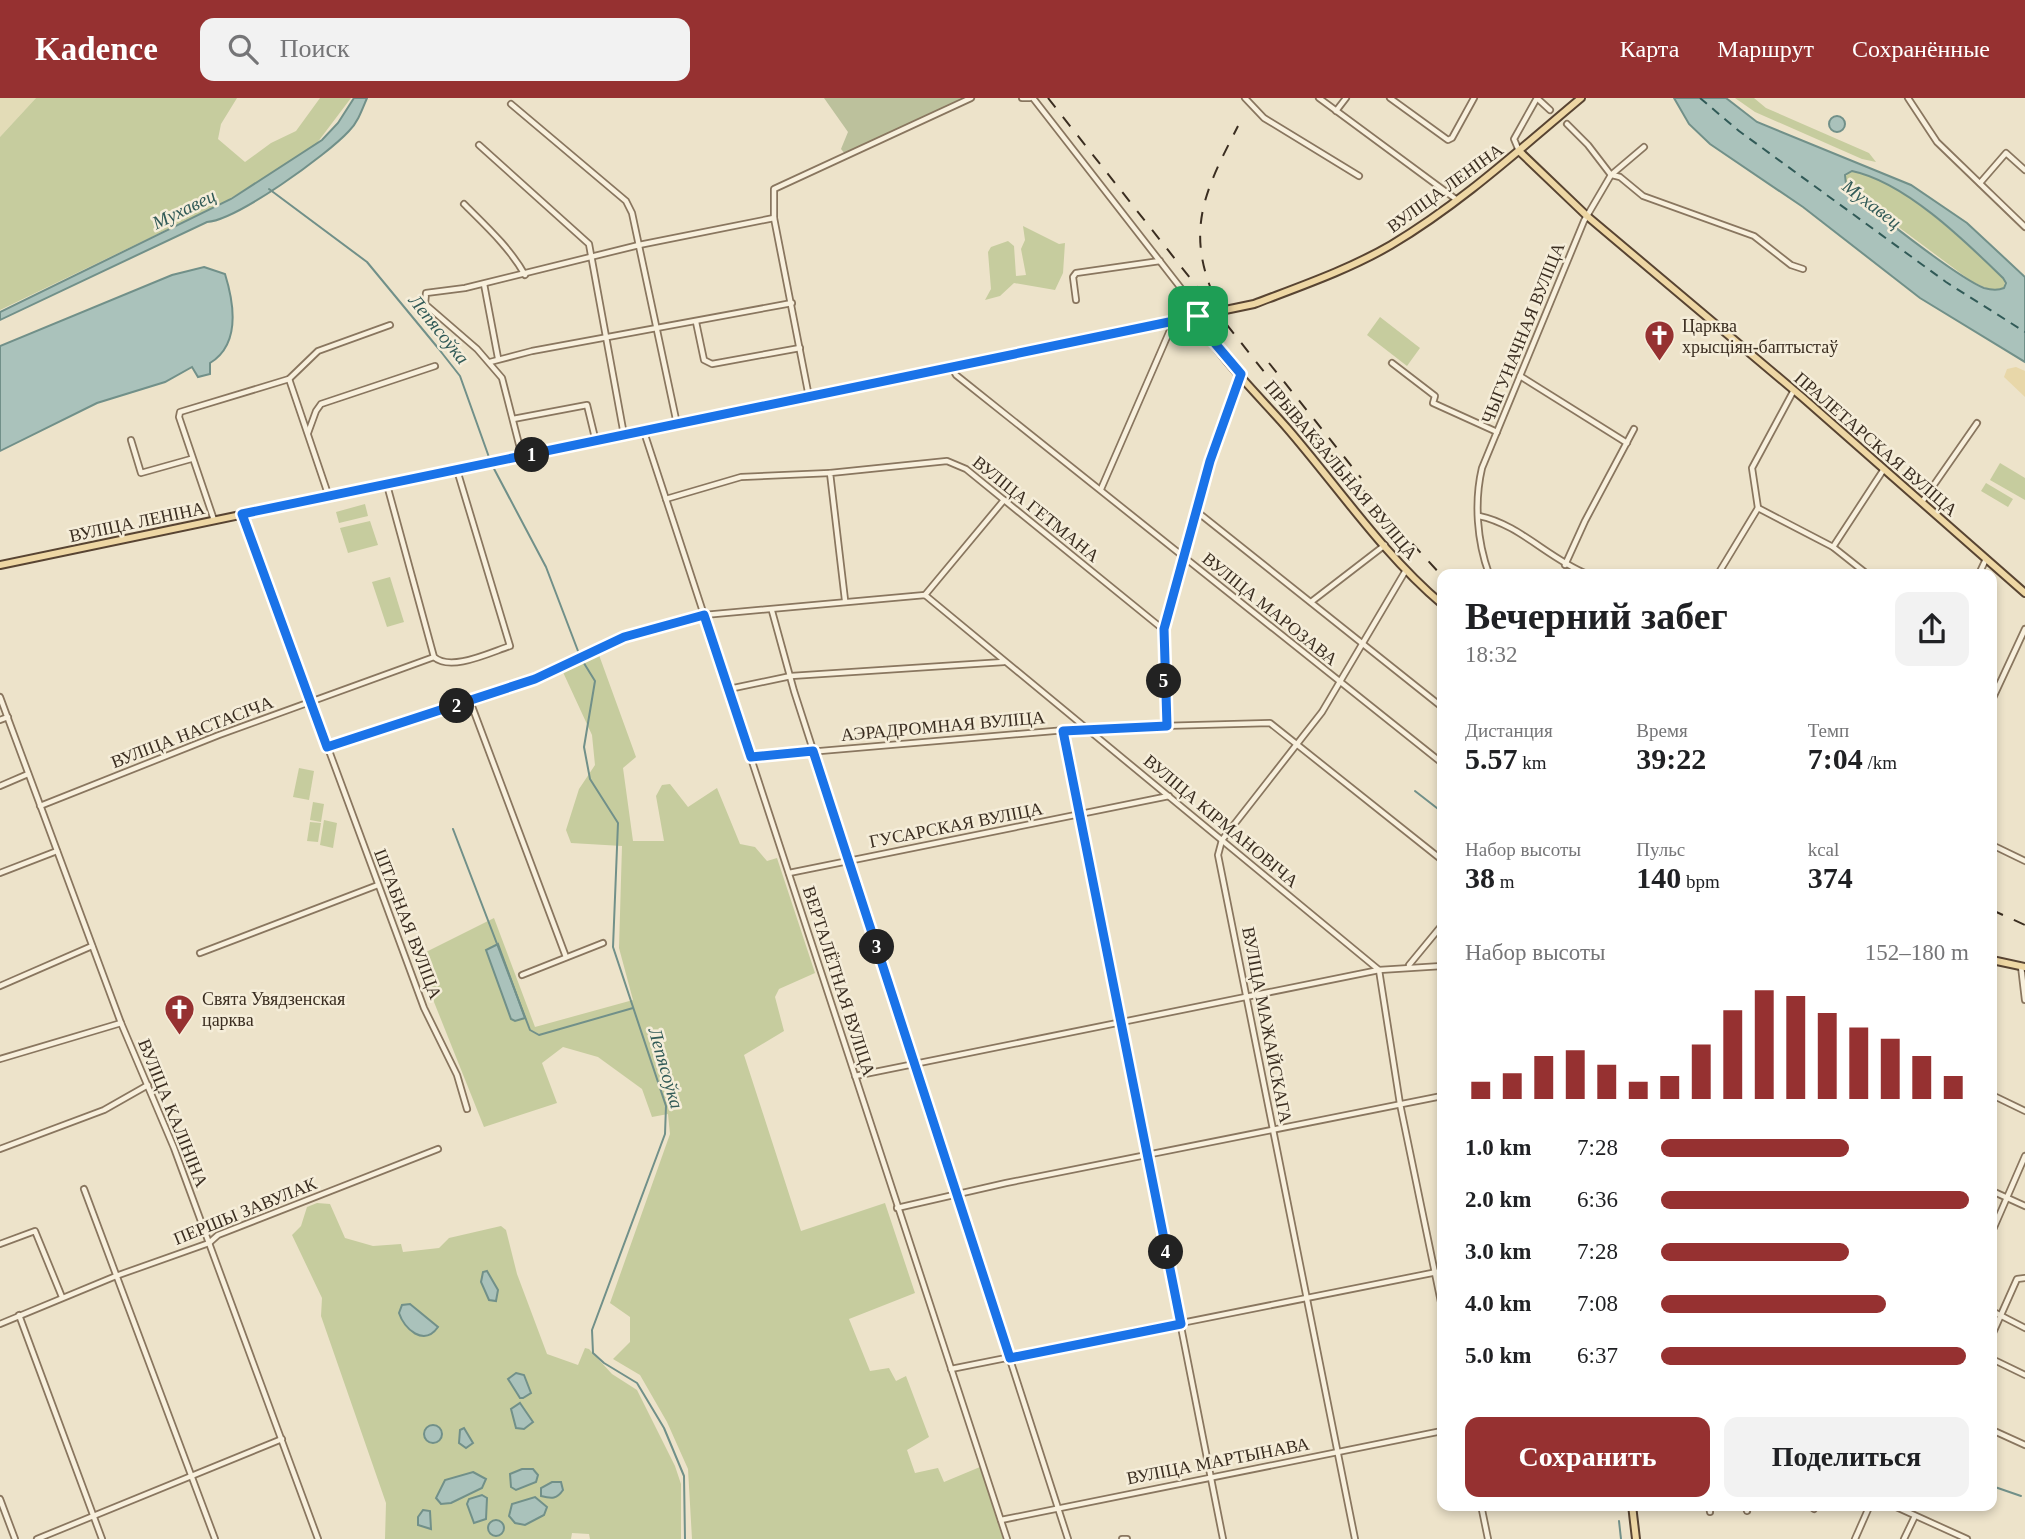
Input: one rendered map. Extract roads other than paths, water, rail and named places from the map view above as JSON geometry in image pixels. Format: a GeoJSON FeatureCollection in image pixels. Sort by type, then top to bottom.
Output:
{"type":"FeatureCollection","features":[{"type":"Feature","properties":{"kind":"main road","name":"ВУЛІЦА ЛЕНІНА"},"geometry":{"type":"LineString","coordinates":[[0,565],[1254,304],[1339,271],[1392,244],[1457,200],[1581,98]]}},
{"type":"Feature","properties":{"kind":"main road","name":"ПРАЛЕТАРСКАЯ ВУЛІЦА"},"geometry":{"type":"LineString","coordinates":[[1519,151],[1587,216],[1794,390],[2025,593]]}},
{"type":"Feature","properties":{"kind":"main road","name":"ПРЫВАКЗАЛЬНАЯ ВУЛІЦА"},"geometry":{"type":"LineString","coordinates":[[1198,316],[1202,328],[1385,545],[1437,599]]}},
{"type":"Feature","properties":{"kind":"main road"},"geometry":{"type":"LineString","coordinates":[[1997,961],[2023,967]]}},
{"type":"Feature","properties":{"kind":"main road"},"geometry":{"type":"LineString","coordinates":[[1633,1511],[1636,1539]]}},
{"type":"Feature","properties":{"kind":"street"},"geometry":{"type":"LineString","coordinates":[[809,397],[774,218],[773,194],[782,183],[839,161],[971,98]]}},
{"type":"Feature","properties":{"kind":"street"},"geometry":{"type":"LineString","coordinates":[[1023,98],[1032,98],[1194,305],[1198,316]]}},
{"type":"Feature","properties":{"kind":"street"},"geometry":{"type":"LineString","coordinates":[[1245,98],[1264,118],[1359,176]]}},
{"type":"Feature","properties":{"kind":"street"},"geometry":{"type":"LineString","coordinates":[[1319,98],[1457,200]]}},
{"type":"Feature","properties":{"kind":"street"},"geometry":{"type":"LineString","coordinates":[[1336,111],[1346,98]]}},
{"type":"Feature","properties":{"kind":"street"},"geometry":{"type":"LineString","coordinates":[[1390,98],[1448,140],[1452,138],[1474,98]]}},
{"type":"Feature","properties":{"kind":"street"},"geometry":{"type":"LineString","coordinates":[[1519,151],[1514,139],[1537,98],[1550,110]]}},
{"type":"Feature","properties":{"kind":"street"},"geometry":{"type":"LineString","coordinates":[[1909,98],[1937,142],[2025,226]]}},
{"type":"Feature","properties":{"kind":"street"},"geometry":{"type":"LineString","coordinates":[[511,104],[626,201],[632,212],[678,425]]}},
{"type":"Feature","properties":{"kind":"street"},"geometry":{"type":"LineString","coordinates":[[1567,124],[1588,145],[1611,175],[1620,177],[1643,197],[1754,236],[1791,265],[1803,269]]}},
{"type":"Feature","properties":{"kind":"street"},"geometry":{"type":"LineString","coordinates":[[479,145],[586,240],[608,337],[624,436]]}},
{"type":"Feature","properties":{"kind":"street","name":"ЧЫГУНАЧНАЯ ВУЛІЦА"},"geometry":{"type":"LineString","coordinates":[[1487,569],[1482,557],[1476,493],[1497,432],[1587,216],[1611,175],[1644,147]]}},
{"type":"Feature","properties":{"kind":"street"},"geometry":{"type":"LineString","coordinates":[[1980,183],[2006,153],[2025,170]]}},
{"type":"Feature","properties":{"kind":"street"},"geometry":{"type":"LineString","coordinates":[[464,204],[495,234],[498,242],[526,275]]}},
{"type":"Feature","properties":{"kind":"street"},"geometry":{"type":"LineString","coordinates":[[523,457],[502,378],[490,362],[425,304],[426,293],[526,275],[591,256],[774,218]]}},
{"type":"Feature","properties":{"kind":"street"},"geometry":{"type":"LineString","coordinates":[[1076,300],[1073,277],[1076,273],[1160,261]]}},
{"type":"Feature","properties":{"kind":"street"},"geometry":{"type":"LineString","coordinates":[[484,284],[498,358]]}},
{"type":"Feature","properties":{"kind":"street"},"geometry":{"type":"LineString","coordinates":[[490,362],[498,358],[792,303]]}},
{"type":"Feature","properties":{"kind":"street"},"geometry":{"type":"LineString","coordinates":[[1101,489],[1174,321]]}},
{"type":"Feature","properties":{"kind":"street"},"geometry":{"type":"LineString","coordinates":[[696,322],[704,360],[712,364],[800,348]]}},
{"type":"Feature","properties":{"kind":"street"},"geometry":{"type":"LineString","coordinates":[[214,520],[191,459],[179,417],[180,412],[289,379],[318,351],[390,325]]}},
{"type":"Feature","properties":{"kind":"street"},"geometry":{"type":"LineString","coordinates":[[1392,363],[1435,396],[1433,403],[1497,432]]}},
{"type":"Feature","properties":{"kind":"street"},"geometry":{"type":"LineString","coordinates":[[308,433],[321,404],[435,366]]}},
{"type":"Feature","properties":{"kind":"street","name":"ВУЛІЦА МАРОЗАВА"},"geometry":{"type":"LineString","coordinates":[[952,368],[956,375],[1437,759]]}},
{"type":"Feature","properties":{"kind":"street"},"geometry":{"type":"LineString","coordinates":[[1167,726],[1164,629],[1195,510],[1241,374]]}},
{"type":"Feature","properties":{"kind":"street"},"geometry":{"type":"LineString","coordinates":[[1520,376],[1627,443]]}},
{"type":"Feature","properties":{"kind":"street"},"geometry":{"type":"LineString","coordinates":[[289,379],[329,496]]}},
{"type":"Feature","properties":{"kind":"street"},"geometry":{"type":"LineString","coordinates":[[1721,569],[1758,508],[1752,468],[1794,390]]}},
{"type":"Feature","properties":{"kind":"street"},"geometry":{"type":"LineString","coordinates":[[513,419],[587,405],[596,442]]}},
{"type":"Feature","properties":{"kind":"street"},"geometry":{"type":"LineString","coordinates":[[1923,502],[1977,423]]}},
{"type":"Feature","properties":{"kind":"street"},"geometry":{"type":"LineString","coordinates":[[1565,565],[1634,429]]}},
{"type":"Feature","properties":{"kind":"street","name":"ВЕРТАЛЁТНАЯ ВУЛІЦА"},"geometry":{"type":"LineString","coordinates":[[644,432],[1007,1539]]}},
{"type":"Feature","properties":{"kind":"street"},"geometry":{"type":"LineString","coordinates":[[131,440],[141,474],[191,459]]}},
{"type":"Feature","properties":{"kind":"street","name":"ВУЛІЦА ГЕТМАНА"},"geometry":{"type":"LineString","coordinates":[[666,499],[741,477],[830,473],[947,461],[957,463],[1164,629]]}},
{"type":"Feature","properties":{"kind":"street"},"geometry":{"type":"LineString","coordinates":[[1833,547],[1884,469]]}},
{"type":"Feature","properties":{"kind":"street"},"geometry":{"type":"LineString","coordinates":[[387,485],[434,657],[447,663],[510,646],[457,470]]}},
{"type":"Feature","properties":{"kind":"street"},"geometry":{"type":"LineString","coordinates":[[830,473],[845,600]]}},
{"type":"Feature","properties":{"kind":"street"},"geometry":{"type":"LineString","coordinates":[[327,747],[535,679],[624,637],[704,615],[772,611],[845,600],[925,595],[1004,500]]}},
{"type":"Feature","properties":{"kind":"street"},"geometry":{"type":"LineString","coordinates":[[1758,508],[1833,547],[1861,569]]}},
{"type":"Feature","properties":{"kind":"street"},"geometry":{"type":"LineString","coordinates":[[1195,510],[1437,703]]}},
{"type":"Feature","properties":{"kind":"street","name":"ШТАБНАЯ ВУЛІЦА"},"geometry":{"type":"LineString","coordinates":[[242,514],[424,1008],[457,1075],[467,1109]]}},
{"type":"Feature","properties":{"kind":"street"},"geometry":{"type":"LineString","coordinates":[[1479,516],[1494,519],[1575,569]]}},
{"type":"Feature","properties":{"kind":"street"},"geometry":{"type":"LineString","coordinates":[[1311,603],[1385,545]]}},
{"type":"Feature","properties":{"kind":"street"},"geometry":{"type":"LineString","coordinates":[[1982,569],[1987,558]]}},
{"type":"Feature","properties":{"kind":"street"},"geometry":{"type":"LineString","coordinates":[[1222,840],[1299,743],[1340,684],[1406,569]]}},
{"type":"Feature","properties":{"kind":"street","name":"ВУЛІЦА КІРМАНОВІЧА"},"geometry":{"type":"LineString","coordinates":[[925,595],[1378,970]]}},
{"type":"Feature","properties":{"kind":"street"},"geometry":{"type":"LineString","coordinates":[[772,611],[813,751],[1068,1539]]}},
{"type":"Feature","properties":{"kind":"street"},"geometry":{"type":"LineString","coordinates":[[1997,685],[2025,629]]}},
{"type":"Feature","properties":{"kind":"street","name":"ВУЛІЦА НАСТАСІЧА"},"geometry":{"type":"LineString","coordinates":[[40,806],[219,735],[434,657]]}},
{"type":"Feature","properties":{"kind":"street"},"geometry":{"type":"LineString","coordinates":[[729,689],[791,676],[1005,662]]}},
{"type":"Feature","properties":{"kind":"street","name":"ВУЛІЦА КАЛІНІНА"},"geometry":{"type":"LineString","coordinates":[[0,697],[121,1023],[148,1085],[209,1244],[318,1539]]}},
{"type":"Feature","properties":{"kind":"street"},"geometry":{"type":"LineString","coordinates":[[470,701],[566,957]]}},
{"type":"Feature","properties":{"kind":"street"},"geometry":{"type":"LineString","coordinates":[[0,720],[8,717]]}},
{"type":"Feature","properties":{"kind":"street","name":"АЭРАДРОМНАЯ ВУЛІЦА"},"geometry":{"type":"LineString","coordinates":[[751,757],[1088,728],[1270,723],[1299,743]]}},
{"type":"Feature","properties":{"kind":"street"},"geometry":{"type":"LineString","coordinates":[[1063,731],[1223,1539]]}},
{"type":"Feature","properties":{"kind":"street"},"geometry":{"type":"LineString","coordinates":[[1299,743],[1437,856]]}},
{"type":"Feature","properties":{"kind":"street"},"geometry":{"type":"LineString","coordinates":[[0,786],[29,774]]}},
{"type":"Feature","properties":{"kind":"street","name":"ГУСАРСКАЯ ВУЛІЦА"},"geometry":{"type":"LineString","coordinates":[[789,873],[1170,796]]}},
{"type":"Feature","properties":{"kind":"street","name":"ВУЛІЦА МАЖАЙСКАГА"},"geometry":{"type":"LineString","coordinates":[[1222,840],[1219,863],[1248,996],[1355,1539]]}},
{"type":"Feature","properties":{"kind":"street"},"geometry":{"type":"LineString","coordinates":[[1997,847],[2025,861]]}},
{"type":"Feature","properties":{"kind":"street"},"geometry":{"type":"LineString","coordinates":[[0,873],[57,851]]}},
{"type":"Feature","properties":{"kind":"street"},"geometry":{"type":"LineString","coordinates":[[200,953],[378,884]]}},
{"type":"Feature","properties":{"kind":"street"},"geometry":{"type":"LineString","coordinates":[[1408,966],[1437,931]]}},
{"type":"Feature","properties":{"kind":"street"},"geometry":{"type":"LineString","coordinates":[[522,975],[603,943]]}},
{"type":"Feature","properties":{"kind":"street"},"geometry":{"type":"LineString","coordinates":[[0,986],[92,946]]}},
{"type":"Feature","properties":{"kind":"street"},"geometry":{"type":"LineString","coordinates":[[855,1076],[1120,1020],[1378,970],[1437,966]]}},
{"type":"Feature","properties":{"kind":"street"},"geometry":{"type":"LineString","coordinates":[[2023,967],[2025,1000]]}},
{"type":"Feature","properties":{"kind":"street"},"geometry":{"type":"LineString","coordinates":[[1378,970],[1400,1104],[1437,1283]]}},
{"type":"Feature","properties":{"kind":"street"},"geometry":{"type":"LineString","coordinates":[[0,1059],[121,1023]]}},
{"type":"Feature","properties":{"kind":"street"},"geometry":{"type":"LineString","coordinates":[[0,1149],[104,1110],[148,1085]]}},
{"type":"Feature","properties":{"kind":"street"},"geometry":{"type":"LineString","coordinates":[[897,1208],[1273,1128],[1437,1097]]}},
{"type":"Feature","properties":{"kind":"street"},"geometry":{"type":"LineString","coordinates":[[1997,1098],[2025,1111]]}},
{"type":"Feature","properties":{"kind":"street","name":"ПЕРШЫ ЗАВУЛАК"},"geometry":{"type":"LineString","coordinates":[[0,1324],[116,1276],[209,1244],[218,1236],[438,1149]]}},
{"type":"Feature","properties":{"kind":"street"},"geometry":{"type":"LineString","coordinates":[[1997,1219],[2025,1156]]}},
{"type":"Feature","properties":{"kind":"street"},"geometry":{"type":"LineString","coordinates":[[84,1189],[215,1539]]}},
{"type":"Feature","properties":{"kind":"street"},"geometry":{"type":"LineString","coordinates":[[1997,1193],[2025,1206]]}},
{"type":"Feature","properties":{"kind":"street"},"geometry":{"type":"LineString","coordinates":[[0,1244],[35,1231],[62,1297]]}},
{"type":"Feature","properties":{"kind":"street"},"geometry":{"type":"LineString","coordinates":[[951,1369],[1435,1273]]}},
{"type":"Feature","properties":{"kind":"street"},"geometry":{"type":"LineString","coordinates":[[1997,1323],[2017,1279],[2025,1278]]}},
{"type":"Feature","properties":{"kind":"street"},"geometry":{"type":"LineString","coordinates":[[1997,1314],[2025,1328]]}},
{"type":"Feature","properties":{"kind":"street"},"geometry":{"type":"LineString","coordinates":[[19,1315],[102,1539]]}},
{"type":"Feature","properties":{"kind":"street"},"geometry":{"type":"LineString","coordinates":[[1997,1361],[2025,1375]]}},
{"type":"Feature","properties":{"kind":"street","name":"ВУЛІЦА МАРТЫНАВА"},"geometry":{"type":"LineString","coordinates":[[1001,1520],[1210,1475],[1437,1432]]}},
{"type":"Feature","properties":{"kind":"street"},"geometry":{"type":"LineString","coordinates":[[1997,1432],[2025,1445]]}},
{"type":"Feature","properties":{"kind":"street"},"geometry":{"type":"LineString","coordinates":[[37,1539],[282,1439]]}},
{"type":"Feature","properties":{"kind":"street"},"geometry":{"type":"LineString","coordinates":[[0,1499],[15,1539]]}},
{"type":"Feature","properties":{"kind":"street"},"geometry":{"type":"LineString","coordinates":[[1483,1511],[1488,1539]]}},
{"type":"Feature","properties":{"kind":"street"},"geometry":{"type":"LineString","coordinates":[[1855,1539],[1867,1511]]}},
{"type":"Feature","properties":{"kind":"street"},"geometry":{"type":"LineString","coordinates":[[1905,1511],[1967,1539]]}},
{"type":"Feature","properties":{"kind":"street"},"geometry":{"type":"LineString","coordinates":[[1904,1539],[1915,1516]]}},
{"type":"Feature","properties":{"kind":"street"},"geometry":{"type":"LineString","coordinates":[[1122,1539],[1127,1539]]}},
{"type":"Feature","properties":{"kind":"water"},"geometry":{"type":"Polygon","coordinates":[[[354,98],[367,98],[349,131],[302,170],[259,199],[0,320],[0,312],[231,199],[322,140],[338,123],[354,98]]]}},
{"type":"Feature","properties":{"kind":"water"},"geometry":{"type":"Polygon","coordinates":[[[1674,98],[1726,98],[1757,122],[1911,185],[1967,223],[2025,277],[2025,362],[1920,298],[1803,207],[1710,144],[1689,124],[1674,98]],[[1852,171],[1845,175],[1846,184],[1856,194],[1934,256],[1984,288],[2004,288],[2006,283],[2003,278],[1933,215],[1893,187],[1852,171]]]}},
{"type":"Feature","properties":{"kind":"water"},"geometry":{"type":"Polygon","coordinates":[[[1834,116],[1840,116],[1845,124],[1843,130],[1834,132],[1829,127],[1829,121],[1834,116]]]}},
{"type":"Feature","properties":{"kind":"water"},"geometry":{"type":"Polygon","coordinates":[[[204,267],[225,274],[232,310],[231,334],[220,355],[210,363],[210,374],[198,377],[192,367],[165,382],[97,403],[0,451],[0,346],[172,275],[204,267]]]}},
{"type":"Feature","properties":{"kind":"water"},"geometry":{"type":"Polygon","coordinates":[[[498,944],[525,1018],[515,1021],[511,1019],[486,950],[498,944]]]}},
{"type":"Feature","properties":{"kind":"water"},"geometry":{"type":"Polygon","coordinates":[[[487,1271],[498,1290],[496,1301],[489,1300],[481,1282],[483,1272],[487,1271]]]}},
{"type":"Feature","properties":{"kind":"water"},"geometry":{"type":"Polygon","coordinates":[[[410,1304],[438,1327],[433,1333],[421,1336],[405,1325],[399,1313],[402,1305],[410,1304]]]}},
{"type":"Feature","properties":{"kind":"water"},"geometry":{"type":"Polygon","coordinates":[[[516,1373],[524,1375],[531,1393],[523,1398],[520,1398],[508,1379],[516,1373]]]}},
{"type":"Feature","properties":{"kind":"water"},"geometry":{"type":"Polygon","coordinates":[[[520,1403],[533,1422],[524,1429],[516,1428],[511,1409],[520,1403]]]}},
{"type":"Feature","properties":{"kind":"water"},"geometry":{"type":"Polygon","coordinates":[[[433,1425],[439,1428],[442,1434],[439,1440],[433,1443],[427,1440],[424,1434],[427,1428],[433,1425]]]}},
{"type":"Feature","properties":{"kind":"water"},"geometry":{"type":"Polygon","coordinates":[[[464,1428],[473,1443],[466,1448],[459,1443],[460,1430],[464,1428]]]}},
{"type":"Feature","properties":{"kind":"water"},"geometry":{"type":"Polygon","coordinates":[[[522,1469],[533,1469],[538,1475],[536,1482],[516,1490],[511,1487],[510,1474],[522,1469]]]}},
{"type":"Feature","properties":{"kind":"water"},"geometry":{"type":"Polygon","coordinates":[[[473,1472],[486,1479],[482,1488],[451,1503],[441,1504],[436,1498],[445,1480],[473,1472]]]}},
{"type":"Feature","properties":{"kind":"water"},"geometry":{"type":"Polygon","coordinates":[[[552,1482],[561,1482],[561,1493],[554,1498],[541,1496],[541,1488],[552,1482]]]}},
{"type":"Feature","properties":{"kind":"water"},"geometry":{"type":"Polygon","coordinates":[[[482,1495],[487,1498],[486,1519],[474,1523],[467,1504],[469,1499],[482,1495]]]}},
{"type":"Feature","properties":{"kind":"water"},"geometry":{"type":"Polygon","coordinates":[[[535,1497],[547,1507],[544,1515],[525,1525],[515,1523],[509,1516],[512,1504],[535,1497]]]}},
{"type":"Feature","properties":{"kind":"water"},"geometry":{"type":"Polygon","coordinates":[[[423,1510],[430,1511],[431,1529],[418,1525],[418,1517],[423,1510]]]}},
{"type":"Feature","properties":{"kind":"water"},"geometry":{"type":"Polygon","coordinates":[[[496,1520],[502,1522],[502,1534],[496,1536],[490,1534],[488,1528],[490,1522],[496,1520]]]}},
{"type":"Feature","properties":{"kind":"waterway","name":"Лепясоўка"},"geometry":{"type":"LineString","coordinates":[[269,189],[367,262],[438,348],[460,376],[490,460]]}},
{"type":"Feature","properties":{"kind":"waterway","name":"Лепясоўка"},"geometry":{"type":"LineString","coordinates":[[492,465],[546,567],[578,651]]}},
{"type":"Feature","properties":{"kind":"waterway","name":"Лепясоўка"},"geometry":{"type":"LineString","coordinates":[[582,660],[595,681],[584,747],[590,779],[618,823],[613,947],[666,1106],[665,1134],[592,1330],[593,1353],[637,1383],[664,1428],[684,1476],[685,1539]]}},
{"type":"Feature","properties":{"kind":"waterway"},"geometry":{"type":"LineString","coordinates":[[1415,791],[1437,808]]}},
{"type":"Feature","properties":{"kind":"waterway"},"geometry":{"type":"LineString","coordinates":[[453,829],[530,1030],[539,1035],[633,1008]]}},
{"type":"Feature","properties":{"kind":"waterway"},"geometry":{"type":"LineString","coordinates":[[1997,1488],[2021,1496]]}},
{"type":"Feature","properties":{"kind":"waterway"},"geometry":{"type":"LineString","coordinates":[[1619,1521],[1621,1539]]}},
{"type":"Feature","properties":{"kind":"railway"},"geometry":{"type":"LineString","coordinates":[[1048,98],[1321,444],[1437,571]]}},
{"type":"Feature","properties":{"kind":"railway"},"geometry":{"type":"LineString","coordinates":[[1213,294],[1205,270],[1200,227],[1209,188],[1238,126]]}},
{"type":"Feature","properties":{"kind":"railway"},"geometry":{"type":"LineString","coordinates":[[1269,363],[1361,478]]}},
{"type":"Feature","properties":{"kind":"railway"},"geometry":{"type":"LineString","coordinates":[[1997,912],[2025,925]]}},
{"type":"Feature","properties":{"kind":"place","name":"Царква хрысціян-баптыстаў"},"geometry":{"type":"Point","coordinates":[1659,363]}},
{"type":"Feature","properties":{"kind":"place","name":"Свята Увядзенская царква"},"geometry":{"type":"Point","coordinates":[179,1036]}},
{"type":"Feature","properties":{"kind":"water label","name":"Мухавец"},"geometry":{"type":"Point","coordinates":[1872,204]}},
{"type":"Feature","properties":{"kind":"water label","name":"Мухавец"},"geometry":{"type":"Point","coordinates":[184,209]}}]}
